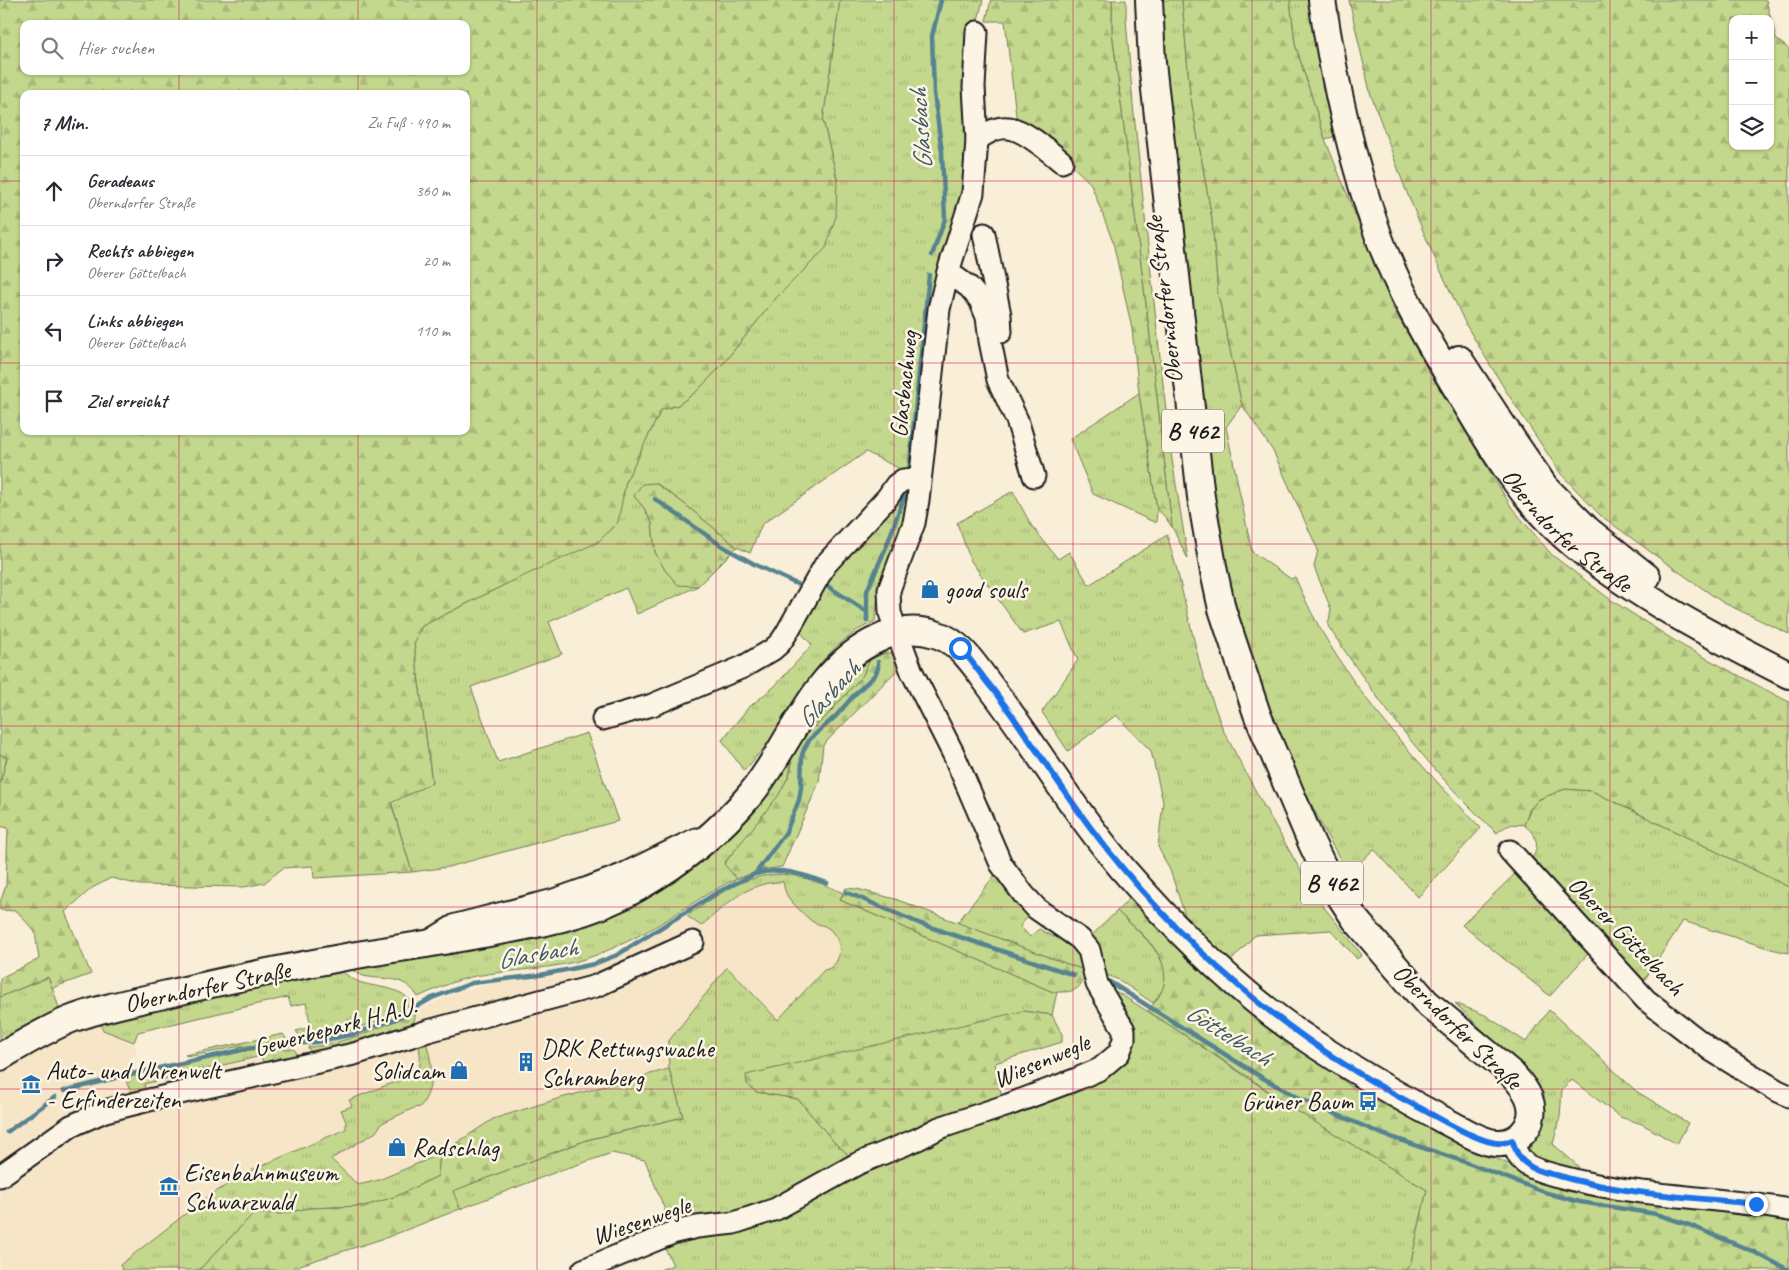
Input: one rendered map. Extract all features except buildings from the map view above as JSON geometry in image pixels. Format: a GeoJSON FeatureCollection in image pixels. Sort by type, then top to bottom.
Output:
{"type":"FeatureCollection","features":[{"type":"Feature","properties":{"kind":"main road","name":"Oberndorfer Straße"},"geometry":{"type":"LineString","coordinates":[[1135,0],[1135,30],[1146,153],[1167,338],[1197,566],[1219,649],[1266,771],[1286,810],[1312,844]]}},
{"type":"Feature","properties":{"kind":"main road","name":"Oberndorfer Straße"},"geometry":{"type":"LineString","coordinates":[[0,1057],[50,1029],[94,1011],[194,987],[328,960],[556,921],[594,909],[636,889],[674,864],[733,814],[755,788],[800,717],[841,662],[863,646],[884,636],[897,632],[919,630],[933,633],[952,642],[970,659],[1121,866],[1200,950],[1256,1001],[1303,1037],[1380,1086],[1480,1139],[1501,1144],[1523,1133],[1531,1120],[1531,1102],[1522,1085],[1512,1074],[1426,1002],[1355,919],[1329,878],[1312,844],[1257,714],[1244,678],[1222,608],[1201,497],[1152,63],[1149,0]]}},
{"type":"Feature","properties":{"kind":"main road","name":"Oberndorfer Straße"},"geometry":{"type":"LineString","coordinates":[[1322,0],[1342,112],[1357,168],[1381,241],[1408,303],[1444,367],[1483,433],[1530,502],[1573,544],[1635,590],[1701,630],[1789,675]]}},
{"type":"Feature","properties":{"kind":"main road","name":"Oberndorfer Straße"},"geometry":{"type":"LineString","coordinates":[[1337,0],[1355,102],[1371,160],[1394,228],[1423,293],[1455,351],[1500,423],[1545,487],[1589,531],[1639,572],[1710,616],[1789,658]]}},
{"type":"Feature","properties":{"kind":"street","name":"Glasbachweg"},"geometry":{"type":"LineString","coordinates":[[897,632],[890,613],[889,590],[914,523],[939,309],[948,272],[973,192],[977,140],[974,87],[977,32]]}},
{"type":"Feature","properties":{"kind":"street"},"geometry":{"type":"LineString","coordinates":[[977,140],[987,133],[1008,127],[1015,129],[1038,143],[1062,162]]}},
{"type":"Feature","properties":{"kind":"street"},"geometry":{"type":"LineString","coordinates":[[984,234],[1000,315],[1002,357],[995,364]]}},
{"type":"Feature","properties":{"kind":"street"},"geometry":{"type":"LineString","coordinates":[[948,272],[970,287],[980,300],[988,317],[990,341],[998,380],[1012,407],[1024,439],[1034,476]]}},
{"type":"Feature","properties":{"kind":"street"},"geometry":{"type":"LineString","coordinates":[[603,719],[652,705],[743,667],[772,650],[786,634],[825,566],[887,498],[896,485],[903,480],[920,479]]}},
{"type":"Feature","properties":{"kind":"street","name":"Wiesenwegle"},"geometry":{"type":"LineString","coordinates":[[583,1270],[675,1232],[697,1227],[734,1223],[776,1209],[857,1164],[918,1139],[939,1128],[1008,1105],[1100,1069],[1119,1053],[1124,1040],[1124,1030],[1097,984],[1089,950],[1074,934],[1038,909],[1024,895],[1001,864],[954,755],[912,672],[897,632]]}},
{"type":"Feature","properties":{"kind":"street","name":"Oberer Göttelbach"},"geometry":{"type":"LineString","coordinates":[[1510,851],[1646,1000],[1711,1050],[1789,1096]]}},
{"type":"Feature","properties":{"kind":"street","name":"Gewerbepark H.A.U."},"geometry":{"type":"LineString","coordinates":[[0,1176],[71,1126],[105,1111],[354,1054],[437,1029],[596,986],[692,942]]}},
{"type":"Feature","properties":{"kind":"street"},"geometry":{"type":"LineString","coordinates":[[1512,1140],[1521,1160],[1530,1167],[1566,1178],[1612,1188],[1756,1204],[1789,1210]]}},
{"type":"Feature","properties":{"kind":"shaded area"},"geometry":{"type":"Polygon","coordinates":[[[770,881],[784,882],[789,898],[813,922],[826,925],[835,934],[839,947],[839,959],[833,966],[824,970],[778,1020],[727,968],[668,1042],[669,1069],[557,1099],[493,1119],[440,1154],[379,1180],[358,1185],[331,1158],[376,1132],[382,1123],[420,1107],[427,1098],[432,1074],[426,1043],[419,1045],[421,1061],[420,1068],[415,1074],[350,1100],[352,1106],[341,1111],[346,1123],[346,1129],[252,1170],[207,1197],[120,1265],[123,1270],[0,1270],[0,1067],[77,1027],[99,1022],[104,1030],[134,1042],[137,1055],[130,1057],[132,1066],[123,1069],[126,1081],[146,1094],[144,1084],[261,1055],[263,1062],[297,1054],[294,1049],[308,1047],[312,1054],[395,1030],[414,1021],[416,1012],[457,992],[500,982],[555,977],[596,965],[622,954],[687,916],[701,926],[741,894],[770,881]]]}},
{"type":"Feature","properties":{"kind":"green space"},"geometry":{"type":"Polygon","coordinates":[[[0,0],[840,0],[823,120],[837,179],[836,216],[826,248],[776,298],[722,365],[697,391],[678,405],[661,410],[626,481],[618,522],[598,542],[506,584],[422,626],[414,644],[432,783],[391,803],[412,872],[314,878],[313,866],[283,868],[264,883],[244,887],[140,885],[111,878],[92,888],[65,912],[91,974],[52,988],[48,977],[0,997],[0,978],[39,959],[35,932],[17,911],[0,910],[0,903],[6,885],[8,828],[0,826],[0,784],[7,758],[0,754],[0,0]]]}},
{"type":"Feature","properties":{"kind":"green space"},"geometry":{"type":"Polygon","coordinates":[[[840,0],[983,0],[970,52],[969,123],[961,215],[939,260],[917,470],[902,470],[866,452],[762,524],[750,553],[737,547],[656,483],[634,496],[644,508],[652,523],[655,552],[665,570],[678,584],[698,586],[637,614],[626,588],[549,622],[562,654],[471,687],[498,762],[587,733],[618,821],[448,867],[412,872],[391,802],[432,783],[414,644],[422,626],[506,584],[617,522],[626,481],[661,410],[678,405],[697,391],[722,365],[776,298],[826,248],[837,179],[823,120],[840,0]]]}},
{"type":"Feature","properties":{"kind":"green space"},"geometry":{"type":"Polygon","coordinates":[[[991,0],[1112,0],[1112,32],[1172,527],[1157,509],[1139,393],[1132,329],[1113,242],[1091,184],[1052,146],[1017,124],[1005,21],[986,21],[991,0]]]}},
{"type":"Feature","properties":{"kind":"green space"},"geometry":{"type":"Polygon","coordinates":[[[1112,0],[1126,0],[1133,105],[1157,330],[1170,447],[1188,559],[1172,527],[1112,32],[1112,0]]]}},
{"type":"Feature","properties":{"kind":"green space"},"geometry":{"type":"Polygon","coordinates":[[[1161,0],[1182,0],[1190,93],[1212,219],[1218,294],[1242,405],[1226,427],[1252,552],[1291,579],[1295,577],[1312,613],[1352,680],[1401,742],[1481,828],[1418,897],[1374,849],[1348,874],[1281,742],[1255,675],[1228,582],[1212,481],[1171,150],[1161,0]]]}},
{"type":"Feature","properties":{"kind":"green space"},"geometry":{"type":"Polygon","coordinates":[[[1182,0],[1290,0],[1295,44],[1325,139],[1392,306],[1428,370],[1512,508],[1552,555],[1611,600],[1683,646],[1789,702],[1789,887],[1592,791],[1565,789],[1539,799],[1529,810],[1524,825],[1509,825],[1497,833],[1427,761],[1347,654],[1328,626],[1331,609],[1314,567],[1318,550],[1273,451],[1242,405],[1218,294],[1212,219],[1190,93],[1182,0]]]}},
{"type":"Feature","properties":{"kind":"green space"},"geometry":{"type":"Polygon","coordinates":[[[1290,0],[1312,0],[1336,136],[1325,139],[1295,44],[1290,0]]]}},
{"type":"Feature","properties":{"kind":"green space"},"geometry":{"type":"Polygon","coordinates":[[[1349,0],[1766,0],[1770,15],[1729,15],[1729,150],[1774,150],[1774,31],[1776,39],[1789,49],[1789,634],[1722,602],[1652,553],[1600,515],[1561,474],[1506,391],[1466,325],[1405,188],[1370,92],[1349,0]]]}},
{"type":"Feature","properties":{"kind":"green space"},"geometry":{"type":"Polygon","coordinates":[[[1139,393],[1157,509],[1156,523],[1093,494],[1070,439],[1139,393]]]}},
{"type":"Feature","properties":{"kind":"green space"},"geometry":{"type":"Polygon","coordinates":[[[655,483],[682,502],[737,547],[698,586],[678,585],[665,570],[655,552],[652,523],[644,508],[634,496],[642,484],[655,483]]]}},
{"type":"Feature","properties":{"kind":"green space"},"geometry":{"type":"Polygon","coordinates":[[[911,487],[909,509],[893,557],[880,581],[875,621],[856,631],[823,660],[808,680],[770,741],[744,771],[722,740],[748,708],[775,686],[812,645],[796,627],[828,569],[889,503],[911,487]]]}},
{"type":"Feature","properties":{"kind":"green space"},"geometry":{"type":"Polygon","coordinates":[[[1013,491],[1031,525],[1058,559],[1069,552],[1089,585],[1167,535],[1201,669],[1223,730],[1315,896],[1362,955],[1357,959],[1331,930],[1255,935],[1231,961],[1187,921],[1170,870],[1158,847],[1163,802],[1151,751],[1116,715],[1068,751],[1042,712],[1078,660],[1061,622],[1023,634],[971,561],[957,523],[1013,491]]]}},
{"type":"Feature","properties":{"kind":"green space"},"geometry":{"type":"Polygon","coordinates":[[[885,653],[894,653],[900,667],[823,745],[819,782],[782,867],[761,870],[737,879],[724,864],[778,796],[789,776],[792,764],[790,756],[798,741],[825,718],[863,675],[870,660],[885,653]]]}},
{"type":"Feature","properties":{"kind":"green space"},"geometry":{"type":"Polygon","coordinates":[[[870,660],[863,675],[825,718],[808,731],[831,703],[834,705],[838,699],[836,696],[855,670],[870,660]]]}},
{"type":"Feature","properties":{"kind":"green space"},"geometry":{"type":"Polygon","coordinates":[[[0,754],[7,758],[0,784],[0,754]]]}},
{"type":"Feature","properties":{"kind":"green space"},"geometry":{"type":"Polygon","coordinates":[[[790,756],[790,773],[785,786],[761,821],[724,863],[737,879],[716,889],[658,925],[624,943],[597,955],[574,962],[475,976],[446,985],[418,997],[411,988],[402,982],[393,979],[364,976],[356,973],[350,967],[621,907],[790,756]]]}},
{"type":"Feature","properties":{"kind":"green space"},"geometry":{"type":"Polygon","coordinates":[[[1565,789],[1592,791],[1789,887],[1789,953],[1683,921],[1643,982],[1532,859],[1536,849],[1536,840],[1524,825],[1527,816],[1534,804],[1543,797],[1565,789]]]}},
{"type":"Feature","properties":{"kind":"green space"},"geometry":{"type":"Polygon","coordinates":[[[1520,869],[1594,947],[1550,996],[1462,925],[1520,869]]]}},
{"type":"Feature","properties":{"kind":"green space"},"geometry":{"type":"Polygon","coordinates":[[[998,871],[1031,913],[1020,926],[1030,937],[1039,929],[1053,937],[1067,935],[1080,947],[1086,971],[957,923],[998,871]]]}},
{"type":"Feature","properties":{"kind":"green space"},"geometry":{"type":"Polygon","coordinates":[[[782,874],[806,879],[843,893],[840,900],[1053,992],[1057,992],[1052,1015],[1023,1011],[756,1092],[798,1099],[836,1144],[856,1161],[784,1201],[672,1228],[645,1160],[612,1153],[556,1172],[460,1209],[452,1191],[587,1140],[683,1117],[669,1069],[668,1042],[727,967],[778,1020],[824,970],[834,965],[839,955],[839,943],[833,933],[828,928],[813,922],[790,900],[783,882],[770,883],[748,890],[701,926],[687,916],[737,884],[761,876],[782,874]]]}},
{"type":"Feature","properties":{"kind":"green space"},"geometry":{"type":"Polygon","coordinates":[[[846,888],[895,899],[1086,971],[1084,978],[1075,990],[1053,992],[840,900],[846,888]]]}},
{"type":"Feature","properties":{"kind":"green space"},"geometry":{"type":"Polygon","coordinates":[[[1131,897],[1320,1063],[1371,1099],[1416,1118],[1452,1139],[1540,1178],[1789,1214],[1789,1270],[1406,1270],[1411,1262],[1427,1190],[1294,1109],[1148,1011],[1162,991],[1165,973],[1157,952],[1142,934],[1117,911],[1131,897]]]}},
{"type":"Feature","properties":{"kind":"green space"},"geometry":{"type":"Polygon","coordinates":[[[1117,911],[1151,944],[1163,965],[1165,975],[1164,986],[1153,1003],[1119,980],[1100,972],[1089,938],[1117,911]]]}},
{"type":"Feature","properties":{"kind":"green space"},"geometry":{"type":"Polygon","coordinates":[[[338,968],[359,982],[397,991],[408,998],[412,1004],[393,1015],[338,1035],[304,1041],[296,1031],[311,1027],[306,1003],[291,1006],[288,997],[138,1032],[134,1042],[103,1030],[99,1022],[338,968]]]}},
{"type":"Feature","properties":{"kind":"green space"},"geometry":{"type":"Polygon","coordinates":[[[49,977],[60,1011],[0,1043],[0,997],[49,977]]]}},
{"type":"Feature","properties":{"kind":"green space"},"geometry":{"type":"Polygon","coordinates":[[[1104,984],[1171,1026],[1294,1109],[1427,1190],[1411,1262],[1406,1270],[660,1270],[673,1265],[663,1244],[808,1196],[1122,1054],[1104,984]]]}},
{"type":"Feature","properties":{"kind":"green space"},"geometry":{"type":"Polygon","coordinates":[[[1455,1003],[1485,1015],[1526,1042],[1549,1010],[1636,1091],[1688,1123],[1677,1144],[1642,1124],[1620,1117],[1572,1080],[1562,1090],[1560,1117],[1553,1144],[1579,1167],[1576,1174],[1536,1160],[1531,1155],[1530,1147],[1541,1130],[1544,1118],[1544,1094],[1528,1075],[1455,1003]]]}},
{"type":"Feature","properties":{"kind":"green space"},"geometry":{"type":"Polygon","coordinates":[[[1023,1011],[1052,1015],[1062,1034],[1062,1042],[995,1063],[1003,1103],[856,1161],[836,1144],[798,1099],[756,1092],[747,1084],[746,1075],[1023,1011]]]}},
{"type":"Feature","properties":{"kind":"green space"},"geometry":{"type":"Polygon","coordinates":[[[416,1012],[414,1021],[410,1025],[312,1055],[308,1047],[348,1039],[416,1012]]]}},
{"type":"Feature","properties":{"kind":"green space"},"geometry":{"type":"Polygon","coordinates":[[[283,1034],[288,1042],[236,1047],[192,1056],[185,1055],[283,1034]]]}},
{"type":"Feature","properties":{"kind":"green space"},"geometry":{"type":"Polygon","coordinates":[[[426,1042],[431,1076],[428,1092],[420,1107],[382,1123],[376,1132],[331,1159],[358,1185],[379,1180],[440,1154],[438,1176],[397,1196],[365,1206],[309,1208],[281,1214],[254,1213],[199,1270],[123,1270],[120,1265],[207,1197],[252,1170],[346,1129],[346,1122],[341,1110],[352,1106],[349,1100],[415,1074],[420,1064],[419,1044],[426,1042]]]}},
{"type":"Feature","properties":{"kind":"green space"},"geometry":{"type":"Polygon","coordinates":[[[294,1049],[297,1055],[263,1062],[261,1056],[144,1084],[146,1094],[134,1094],[128,1087],[126,1080],[126,1078],[250,1050],[294,1049]]]}},
{"type":"Feature","properties":{"kind":"green space"},"geometry":{"type":"Polygon","coordinates":[[[669,1069],[683,1117],[586,1140],[453,1191],[460,1209],[388,1237],[300,1265],[298,1270],[199,1270],[254,1213],[281,1214],[309,1208],[365,1206],[397,1196],[438,1176],[440,1154],[493,1119],[557,1099],[669,1069]]]}},
{"type":"Feature","properties":{"kind":"waterway","name":"Glasbach"},"geometry":{"type":"LineString","coordinates":[[932,255],[945,219],[942,152],[934,93],[932,36],[941,0]]}},
{"type":"Feature","properties":{"kind":"waterway","name":"Glasbach"},"geometry":{"type":"LineString","coordinates":[[909,471],[929,275]]}},
{"type":"Feature","properties":{"kind":"waterway","name":"Glasbach"},"geometry":{"type":"LineString","coordinates":[[867,621],[867,591],[887,545],[907,488]]}},
{"type":"Feature","properties":{"kind":"waterway"},"geometry":{"type":"LineString","coordinates":[[655,499],[722,546],[756,565],[803,587]]}},
{"type":"Feature","properties":{"kind":"waterway"},"geometry":{"type":"LineString","coordinates":[[824,584],[866,611]]}},
{"type":"Feature","properties":{"kind":"waterway","name":"Glasbach"},"geometry":{"type":"LineString","coordinates":[[64,1091],[250,1048],[317,1042],[354,1034],[397,1018],[432,998],[472,983],[540,975],[594,964],[617,955],[718,892],[755,874],[786,832],[799,800],[804,749],[810,739],[836,716],[875,675],[878,662]]}},
{"type":"Feature","properties":{"kind":"waterway","name":"Göttelbach"},"geometry":{"type":"LineString","coordinates":[[756,874],[783,871],[827,883]]}},
{"type":"Feature","properties":{"kind":"waterway","name":"Göttelbach"},"geometry":{"type":"LineString","coordinates":[[846,892],[921,924],[1074,975]]}},
{"type":"Feature","properties":{"kind":"waterway","name":"Göttelbach"},"geometry":{"type":"LineString","coordinates":[[1105,979],[1261,1077],[1301,1099],[1382,1134],[1465,1162],[1547,1193],[1580,1202],[1656,1214],[1687,1224],[1752,1251],[1789,1270]]}},
{"type":"Feature","properties":{"kind":"waterway","name":"Glasbach"},"geometry":{"type":"LineString","coordinates":[[7,1132],[55,1097]]}},
{"type":"Feature","properties":{"kind":"place","name":"good souls"},"geometry":{"type":"Point","coordinates":[930,589]}},
{"type":"Feature","properties":{"kind":"place","name":"DRK Rettungswache Schramberg"},"geometry":{"type":"Point","coordinates":[526,1062]}},
{"type":"Feature","properties":{"kind":"place","name":"Solidcam"},"geometry":{"type":"Point","coordinates":[459,1070]}},
{"type":"Feature","properties":{"kind":"place","name":"Auto- und Uhrenwelt - Erfinderzeiten"},"geometry":{"type":"Point","coordinates":[31,1084]}},
{"type":"Feature","properties":{"kind":"place","name":"Grüner Baum"},"geometry":{"type":"Point","coordinates":[1368,1101]}},
{"type":"Feature","properties":{"kind":"place","name":"Radschlag"},"geometry":{"type":"Point","coordinates":[397,1147]}},
{"type":"Feature","properties":{"kind":"place","name":"Eisenbahnmuseum Schwarzwald"},"geometry":{"type":"Point","coordinates":[169,1186]}},
{"type":"Feature","properties":{"kind":"route"},"geometry":{"type":"LineString","coordinates":[[960,648],[1017,721],[1051,772],[1121,866],[1174,925],[1212,963],[1256,1001],[1303,1037],[1380,1086],[1480,1139],[1501,1144],[1512,1140],[1521,1160],[1530,1167],[1566,1178],[1612,1188],[1756,1204]]}}]}
